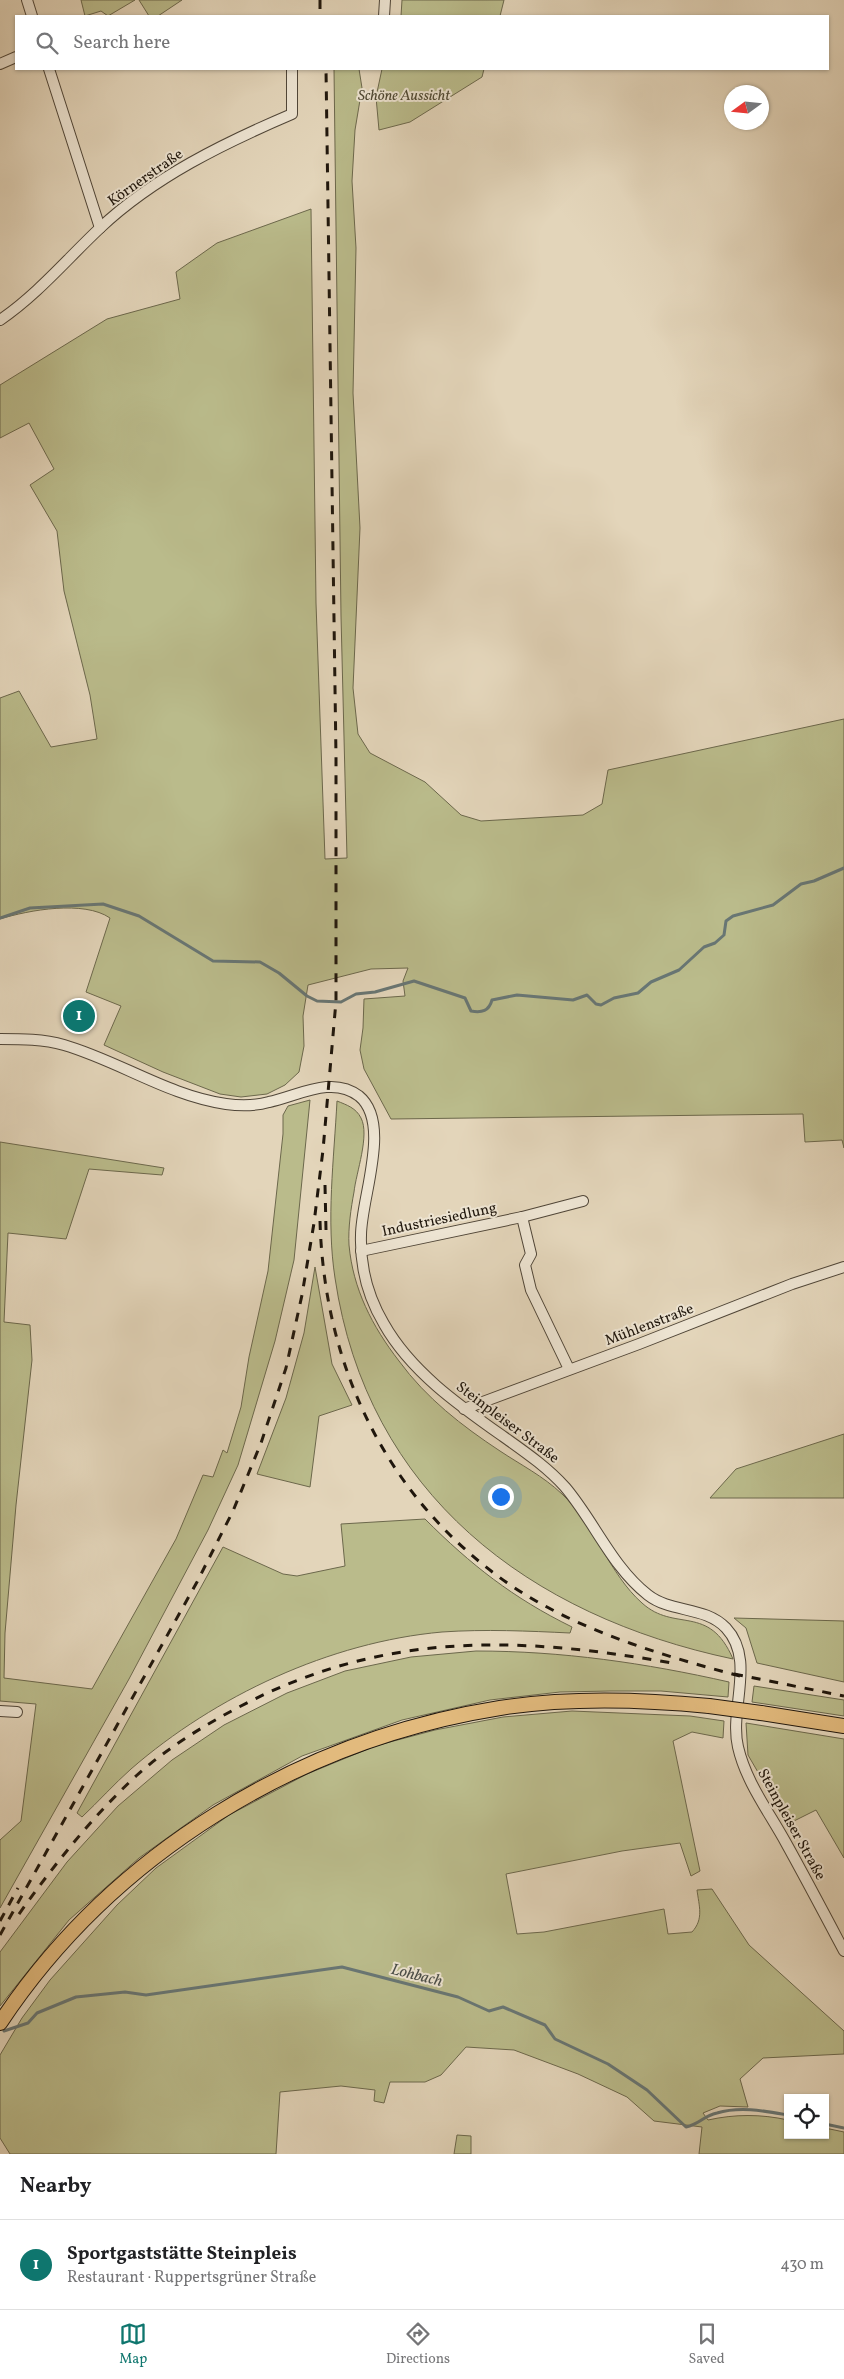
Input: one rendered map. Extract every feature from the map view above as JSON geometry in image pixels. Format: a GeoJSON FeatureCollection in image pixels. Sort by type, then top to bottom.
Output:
{"type":"FeatureCollection","features":[{"type":"Feature","properties":{"kind":"main road"},"geometry":{"type":"LineString","coordinates":[[0,2023],[27,1986],[69,1936],[103,1901],[141,1868],[206,1820],[281,1778],[376,1737],[464,1714],[552,1702],[607,1700],[709,1706],[844,1726]]}},
{"type":"Feature","properties":{"kind":"street"},"geometry":{"type":"LineString","coordinates":[[27,0],[32,15]]}},
{"type":"Feature","properties":{"kind":"street"},"geometry":{"type":"LineString","coordinates":[[384,15],[385,0]]}},
{"type":"Feature","properties":{"kind":"street"},"geometry":{"type":"LineString","coordinates":[[0,64],[15,57]]}},
{"type":"Feature","properties":{"kind":"street"},"geometry":{"type":"LineString","coordinates":[[49,70],[100,228]]}},
{"type":"Feature","properties":{"kind":"street","name":"Körnerstraße"},"geometry":{"type":"LineString","coordinates":[[0,320],[28,300],[100,228],[135,200],[205,154],[242,135],[292,114],[292,70]]}},
{"type":"Feature","properties":{"kind":"street","name":"Steinpleiser Straße"},"geometry":{"type":"LineString","coordinates":[[0,1039],[38,1039],[62,1044],[100,1057],[172,1088],[205,1100],[227,1104],[264,1104],[311,1089],[337,1087],[357,1095],[364,1102],[375,1128],[362,1212],[361,1250],[371,1297],[384,1326],[408,1357],[436,1385],[464,1409],[540,1463],[563,1485],[586,1513],[631,1581],[664,1605],[710,1617],[725,1627],[737,1648],[740,1665],[735,1732],[741,1758],[749,1779],[786,1842],[844,1951]]}},
{"type":"Feature","properties":{"kind":"street","name":"Industriesiedlung"},"geometry":{"type":"LineString","coordinates":[[361,1250],[522,1217],[583,1201]]}},
{"type":"Feature","properties":{"kind":"street"},"geometry":{"type":"LineString","coordinates":[[522,1217],[531,1254],[525,1265],[531,1290],[569,1369]]}},
{"type":"Feature","properties":{"kind":"street","name":"Mühlenstraße"},"geometry":{"type":"LineString","coordinates":[[464,1409],[792,1284],[844,1267]]}},
{"type":"Feature","properties":{"kind":"street"},"geometry":{"type":"LineString","coordinates":[[0,1711],[17,1712]]}},
{"type":"Feature","properties":{"kind":"green space"},"geometry":{"type":"Polygon","coordinates":[[[81,0],[135,0],[110,15],[101,11],[85,15],[81,0]]]}},
{"type":"Feature","properties":{"kind":"green space"},"geometry":{"type":"Polygon","coordinates":[[[139,0],[182,0],[160,15],[148,15],[139,0]]]}},
{"type":"Feature","properties":{"kind":"green space"},"geometry":{"type":"Polygon","coordinates":[[[402,0],[504,0],[500,15],[401,15],[402,0]]]}},
{"type":"Feature","properties":{"kind":"green space"},"geometry":{"type":"Polygon","coordinates":[[[334,70],[359,70],[362,88],[355,130],[352,181],[356,248],[353,393],[360,528],[353,688],[358,734],[370,753],[425,782],[461,815],[481,821],[583,815],[602,804],[608,770],[844,719],[844,1148],[842,1140],[805,1142],[803,1114],[391,1119],[364,1069],[360,1050],[364,999],[405,996],[403,981],[408,968],[371,969],[308,985],[303,1016],[304,1046],[299,1072],[285,1085],[267,1094],[241,1097],[220,1094],[163,1072],[104,1045],[121,1006],[86,992],[110,918],[86,909],[56,908],[0,919],[0,698],[19,691],[51,747],[97,739],[90,695],[64,591],[57,531],[30,485],[54,469],[29,423],[0,438],[0,385],[107,319],[180,299],[176,272],[217,243],[311,209],[316,603],[325,859],[347,858],[341,616],[334,70]]]}},
{"type":"Feature","properties":{"kind":"green space","name":"Schöne Aussicht"},"geometry":{"type":"Polygon","coordinates":[[[382,70],[484,70],[482,77],[410,122],[379,130],[376,97],[382,70]]]}},
{"type":"Feature","properties":{"kind":"green space"},"geometry":{"type":"Polygon","coordinates":[[[310,1100],[294,1260],[275,1341],[238,1465],[208,1530],[129,1679],[0,1908],[0,1840],[21,1821],[36,1704],[0,1701],[0,1142],[164,1168],[162,1175],[89,1169],[66,1239],[8,1233],[4,1322],[30,1325],[32,1360],[16,1505],[5,1633],[4,1678],[92,1689],[176,1539],[203,1475],[213,1477],[223,1450],[227,1453],[241,1407],[249,1357],[268,1271],[283,1134],[283,1115],[288,1106],[310,1100]]]}},
{"type":"Feature","properties":{"kind":"green space"},"geometry":{"type":"Polygon","coordinates":[[[337,1101],[357,1112],[363,1125],[362,1154],[350,1218],[349,1245],[359,1292],[372,1321],[389,1348],[421,1387],[445,1410],[472,1432],[540,1476],[562,1494],[583,1519],[620,1578],[642,1603],[654,1612],[667,1617],[691,1621],[713,1631],[724,1642],[733,1659],[659,1639],[589,1612],[526,1577],[470,1533],[421,1482],[382,1423],[353,1355],[335,1278],[332,1256],[331,1212],[337,1101]]]}},
{"type":"Feature","properties":{"kind":"green space"},"geometry":{"type":"Polygon","coordinates":[[[315,1267],[332,1364],[352,1405],[319,1416],[310,1487],[257,1474],[286,1398],[304,1333],[315,1267]]]}},
{"type":"Feature","properties":{"kind":"green space"},"geometry":{"type":"Polygon","coordinates":[[[844,1434],[844,1498],[710,1498],[736,1469],[844,1434]]]}},
{"type":"Feature","properties":{"kind":"green space"},"geometry":{"type":"Polygon","coordinates":[[[425,1519],[476,1566],[512,1592],[572,1627],[570,1633],[490,1630],[442,1632],[358,1647],[317,1660],[237,1696],[199,1718],[131,1769],[82,1817],[77,1813],[223,1547],[283,1574],[297,1576],[345,1566],[341,1524],[425,1519]]]}},
{"type":"Feature","properties":{"kind":"green space"},"geometry":{"type":"Polygon","coordinates":[[[734,1618],[844,1621],[844,1682],[757,1663],[746,1628],[734,1618]]]}},
{"type":"Feature","properties":{"kind":"green space"},"geometry":{"type":"Polygon","coordinates":[[[476,1651],[572,1656],[666,1669],[729,1682],[728,1697],[661,1691],[610,1691],[560,1692],[490,1700],[402,1720],[302,1756],[213,1805],[139,1858],[69,1920],[0,2006],[0,1952],[67,1862],[118,1806],[172,1760],[224,1725],[287,1693],[345,1671],[411,1657],[476,1651]]]}},
{"type":"Feature","properties":{"kind":"green space"},"geometry":{"type":"Polygon","coordinates":[[[754,1686],[844,1700],[844,1716],[752,1702],[754,1686]]]}},
{"type":"Feature","properties":{"kind":"green space"},"geometry":{"type":"Polygon","coordinates":[[[572,1711],[690,1716],[724,1721],[723,1738],[692,1732],[673,1741],[700,1871],[691,1876],[680,1843],[622,1851],[506,1874],[517,1934],[544,1932],[664,1909],[668,1934],[692,1932],[696,1927],[699,1917],[697,1890],[712,1889],[749,1945],[844,2031],[844,2054],[763,2058],[740,2079],[748,2107],[720,2106],[703,2113],[708,2120],[748,2116],[784,2119],[784,2139],[829,2139],[829,2129],[844,2132],[844,2154],[699,2154],[702,2127],[654,2121],[627,2097],[578,2074],[514,2050],[466,2047],[441,2075],[425,2082],[390,2082],[384,2103],[374,2101],[375,2090],[341,2086],[280,2092],[276,2154],[10,2154],[0,2138],[0,2055],[22,2018],[50,1980],[117,1905],[156,1868],[229,1815],[307,1774],[375,1746],[435,1730],[503,1717],[572,1711]]]}},
{"type":"Feature","properties":{"kind":"green space"},"geometry":{"type":"Polygon","coordinates":[[[746,1723],[844,1739],[844,1858],[816,1810],[788,1824],[748,1755],[746,1723]]]}},
{"type":"Feature","properties":{"kind":"green space"},"geometry":{"type":"Polygon","coordinates":[[[457,2135],[471,2136],[471,2154],[454,2154],[457,2135]]]}},
{"type":"Feature","properties":{"kind":"waterway"},"geometry":{"type":"LineString","coordinates":[[0,918],[30,908],[103,904],[139,916],[213,961],[260,962],[279,973],[307,996],[317,1001],[341,1002],[356,994],[375,992],[414,981],[465,998],[471,1011],[475,1012],[487,1009],[492,1000],[517,995],[573,1000],[587,995],[596,1004],[601,1005],[614,998],[638,993],[651,982],[679,970],[704,947],[715,943],[724,935],[726,921],[733,916],[773,905],[801,884],[814,881],[844,868]]}},
{"type":"Feature","properties":{"kind":"waterway","name":"Lohbach"},"geometry":{"type":"LineString","coordinates":[[4,2031],[28,2023],[37,2013],[76,1997],[125,1992],[146,1995],[342,1967],[458,1997],[489,2011],[503,2007],[545,2025],[555,2039],[608,2064],[647,2090],[686,2127],[712,2114],[726,2111],[752,2110],[784,2114]]}},
{"type":"Feature","properties":{"kind":"waterway","name":"Lohbach"},"geometry":{"type":"LineString","coordinates":[[829,2125],[844,2128]]}},
{"type":"Feature","properties":{"kind":"railway"},"geometry":{"type":"LineString","coordinates":[[320,0],[320,15]]}},
{"type":"Feature","properties":{"kind":"railway"},"geometry":{"type":"LineString","coordinates":[[0,1935],[197,1582],[233,1511],[261,1443],[286,1368],[302,1295],[314,1223],[323,1150],[336,1001],[336,757],[326,70]]}},
{"type":"Feature","properties":{"kind":"railway"},"geometry":{"type":"LineString","coordinates":[[325,1185],[326,1230]]}},
{"type":"Feature","properties":{"kind":"railway"},"geometry":{"type":"LineString","coordinates":[[320,1221],[324,1275],[334,1327],[349,1377],[370,1424],[395,1469],[427,1510],[464,1548],[506,1582],[560,1614],[649,1650],[740,1676]]}},
{"type":"Feature","properties":{"kind":"railway"},"geometry":{"type":"LineString","coordinates":[[19,1914],[89,1825],[136,1776],[173,1747],[212,1722],[293,1682],[346,1664],[398,1653],[451,1646],[505,1645],[559,1648],[672,1663]]}},
{"type":"Feature","properties":{"kind":"railway"},"geometry":{"type":"LineString","coordinates":[[734,1674],[844,1696]]}},
{"type":"Feature","properties":{"kind":"railway"},"geometry":{"type":"LineString","coordinates":[[0,1921],[18,1888]]}},
{"type":"Feature","properties":{"kind":"place","name":"Sportgaststätte Steinpleis"},"geometry":{"type":"Point","coordinates":[79,1016]}}]}
